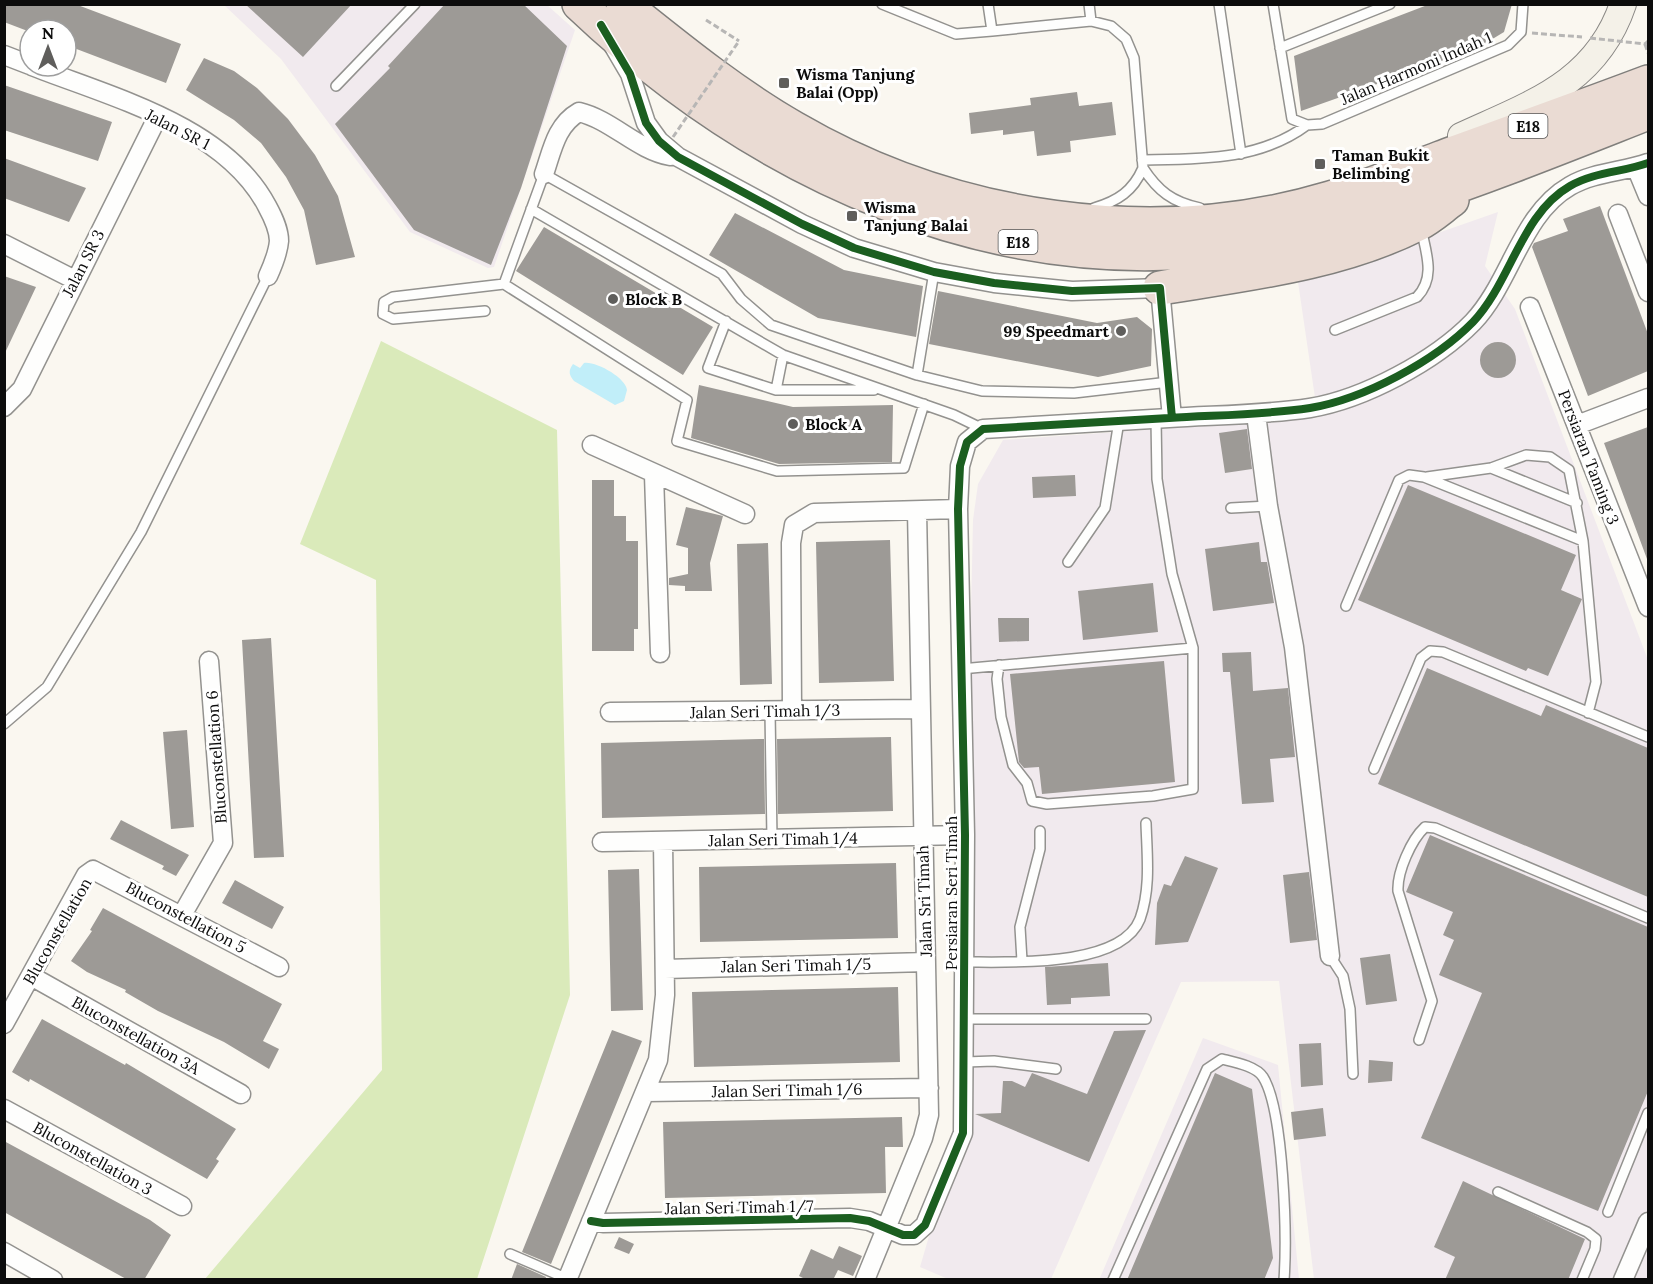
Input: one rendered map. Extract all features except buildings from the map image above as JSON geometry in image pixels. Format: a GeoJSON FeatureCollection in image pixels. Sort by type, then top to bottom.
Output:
{"type":"FeatureCollection","features":[{"type":"Feature","properties":{"kind":"highway","name":"E18"},"geometry":{"type":"LineString","coordinates":[[601,12],[705,69],[793,128],[855,160],[966,200],[1039,217],[1100,222],[1177,223],[1240,217],[1329,198],[1648,82]]}},
{"type":"Feature","properties":{"kind":"highway","name":"E18"},"geometry":{"type":"LineString","coordinates":[[601,12],[687,94],[777,152],[842,186],[959,230],[1033,246],[1096,253],[1180,254],[1247,246],[1339,226],[1483,178],[1648,113]]}},
{"type":"Feature","properties":{"kind":"highway"},"geometry":{"type":"LineString","coordinates":[[1160,288],[1263,272],[1326,258],[1420,223],[1483,178]]}},
{"type":"Feature","properties":{"kind":"main road"},"geometry":{"type":"LineString","coordinates":[[1407,170],[1457,138],[1556,92],[1581,72],[1597,52],[1618,19],[1623,4]]}},
{"type":"Feature","properties":{"kind":"street"},"geometry":{"type":"LineString","coordinates":[[601,12],[630,74],[646,123],[659,141],[678,157],[802,224],[854,248],[934,272],[994,283],[1072,291],[1160,288],[1169,382],[1164,419]]}},
{"type":"Feature","properties":{"kind":"street","name":"Jalan SR 1"},"geometry":{"type":"LineString","coordinates":[[4,55],[18,61]]}},
{"type":"Feature","properties":{"kind":"street","name":"Jalan SR 1"},"geometry":{"type":"LineString","coordinates":[[61,78],[158,116],[207,141],[231,160],[257,189],[275,221],[279,239],[268,276]]}},
{"type":"Feature","properties":{"kind":"street"},"geometry":{"type":"LineString","coordinates":[[614,128],[628,124],[637,117],[641,106]]}},
{"type":"Feature","properties":{"kind":"street"},"geometry":{"type":"LineString","coordinates":[[544,174],[566,119],[579,112],[594,116],[657,154],[678,157]]}},
{"type":"Feature","properties":{"kind":"street","name":"Jalan SR 3"},"geometry":{"type":"LineString","coordinates":[[4,407],[22,388],[158,116]]}},
{"type":"Feature","properties":{"kind":"street"},"geometry":{"type":"LineString","coordinates":[[983,429],[1256,414],[1313,407],[1374,388],[1431,356],[1473,321],[1508,272],[1532,226],[1549,203],[1570,186],[1609,171],[1642,165],[1648,196]]}},
{"type":"Feature","properties":{"kind":"street"},"geometry":{"type":"LineString","coordinates":[[1618,214],[1648,292]]}},
{"type":"Feature","properties":{"kind":"street"},"geometry":{"type":"LineString","coordinates":[[4,244],[75,280]]}},
{"type":"Feature","properties":{"kind":"street","name":"Persiaran Taming 3"},"geometry":{"type":"LineString","coordinates":[[1530,307],[1648,607]]}},
{"type":"Feature","properties":{"kind":"street"},"geometry":{"type":"LineString","coordinates":[[1577,425],[1648,398]]}},
{"type":"Feature","properties":{"kind":"street"},"geometry":{"type":"LineString","coordinates":[[1256,414],[1268,506],[1294,647],[1330,956]]}},
{"type":"Feature","properties":{"kind":"street","name":"Persiaran Seri Timah"},"geometry":{"type":"LineString","coordinates":[[885,1230],[903,1235],[914,1235],[925,1225],[963,1133],[964,835],[958,509],[960,466],[967,442],[983,429]]}},
{"type":"Feature","properties":{"kind":"street"},"geometry":{"type":"LineString","coordinates":[[592,446],[745,514]]}},
{"type":"Feature","properties":{"kind":"street"},"geometry":{"type":"LineString","coordinates":[[654,474],[660,653]]}},
{"type":"Feature","properties":{"kind":"street"},"geometry":{"type":"LineString","coordinates":[[792,710],[791,543],[794,525],[814,513],[958,509]]}},
{"type":"Feature","properties":{"kind":"street","name":"Jalan Sri Timah"},"geometry":{"type":"LineString","coordinates":[[865,1280],[923,1138],[929,1115],[917,511]]}},
{"type":"Feature","properties":{"kind":"street","name":"Bluconstellation 6"},"geometry":{"type":"LineString","coordinates":[[182,915],[223,843],[209,661]]}},
{"type":"Feature","properties":{"kind":"street","name":"Jalan Seri Timah 1/3"},"geometry":{"type":"LineString","coordinates":[[610,712],[920,709]]}},
{"type":"Feature","properties":{"kind":"street","name":"Jalan Seri Timah 1/4"},"geometry":{"type":"LineString","coordinates":[[602,842],[964,835]]}},
{"type":"Feature","properties":{"kind":"street"},"geometry":{"type":"LineString","coordinates":[[568,1279],[658,1060],[665,969],[663,841]]}},
{"type":"Feature","properties":{"kind":"street","name":"Bluconstellation 5"},"geometry":{"type":"LineString","coordinates":[[93,870],[279,967]]}},
{"type":"Feature","properties":{"kind":"street","name":"Bluconstellation"},"geometry":{"type":"LineString","coordinates":[[4,1024],[86,875],[93,870]]}},
{"type":"Feature","properties":{"kind":"street","name":"Jalan Seri Timah 1/5"},"geometry":{"type":"LineString","coordinates":[[665,969],[926,962]]}},
{"type":"Feature","properties":{"kind":"street","name":"Bluconstellation 3A"},"geometry":{"type":"LineString","coordinates":[[30,976],[241,1094]]}},
{"type":"Feature","properties":{"kind":"street","name":"Jalan Seri Timah 1/6"},"geometry":{"type":"LineString","coordinates":[[646,1092],[929,1088]]}},
{"type":"Feature","properties":{"kind":"street","name":"Bluconstellation 3"},"geometry":{"type":"LineString","coordinates":[[4,1109],[182,1206]]}},
{"type":"Feature","properties":{"kind":"street","name":"Jalan Seri Timah 1/7"},"geometry":{"type":"LineString","coordinates":[[591,1221],[603,1224],[850,1218],[869,1221],[885,1230]]}},
{"type":"Feature","properties":{"kind":"street"},"geometry":{"type":"LineString","coordinates":[[1623,1280],[1648,1222]]}},
{"type":"Feature","properties":{"kind":"street"},"geometry":{"type":"LineString","coordinates":[[4,1252],[54,1280]]}},
{"type":"Feature","properties":{"kind":"lane"},"geometry":{"type":"LineString","coordinates":[[336,86],[415,4]]}},
{"type":"Feature","properties":{"kind":"lane"},"geometry":{"type":"LineString","coordinates":[[882,4],[956,34],[1091,21],[1111,26],[1126,39],[1134,58],[1142,164],[1136,182],[1125,195],[1107,204],[1039,217]]}},
{"type":"Feature","properties":{"kind":"lane"},"geometry":{"type":"LineString","coordinates":[[988,4],[992,31]]}},
{"type":"Feature","properties":{"kind":"lane"},"geometry":{"type":"LineString","coordinates":[[1089,4],[1091,21]]}},
{"type":"Feature","properties":{"kind":"lane"},"geometry":{"type":"LineString","coordinates":[[1219,4],[1241,154]]}},
{"type":"Feature","properties":{"kind":"lane"},"geometry":{"type":"LineString","coordinates":[[1142,164],[1241,154],[1286,141],[1306,125],[1292,119],[1274,4]]}},
{"type":"Feature","properties":{"kind":"lane"},"geometry":{"type":"LineString","coordinates":[[1280,48],[1390,4]]}},
{"type":"Feature","properties":{"kind":"lane"},"geometry":{"type":"LineString","coordinates":[[1521,32],[1523,4]]}},
{"type":"Feature","properties":{"kind":"lane","name":"Jalan Harmoni Indah 1"},"geometry":{"type":"LineString","coordinates":[[1306,125],[1322,124],[1412,88],[1508,45],[1521,32]]}},
{"type":"Feature","properties":{"kind":"lane"},"geometry":{"type":"LineString","coordinates":[[1142,164],[1157,189],[1173,199],[1192,207],[1240,217]]}},
{"type":"Feature","properties":{"kind":"lane"},"geometry":{"type":"LineString","coordinates":[[504,284],[544,174],[722,274],[741,299],[771,325],[917,375],[982,391],[1016,392],[1074,393],[1169,382]]}},
{"type":"Feature","properties":{"kind":"lane"},"geometry":{"type":"LineString","coordinates":[[531,209],[783,355],[924,404],[983,429]]}},
{"type":"Feature","properties":{"kind":"lane"},"geometry":{"type":"LineString","coordinates":[[1335,330],[1417,297],[1426,287],[1430,274],[1420,223]]}},
{"type":"Feature","properties":{"kind":"lane"},"geometry":{"type":"LineString","coordinates":[[917,375],[934,272]]}},
{"type":"Feature","properties":{"kind":"lane"},"geometry":{"type":"LineString","coordinates":[[4,724],[47,687],[141,532],[268,276]]}},
{"type":"Feature","properties":{"kind":"lane"},"geometry":{"type":"LineString","coordinates":[[485,311],[393,319],[383,314],[384,302],[393,297],[504,284],[687,400],[676,441],[777,471],[904,468],[924,404]]}},
{"type":"Feature","properties":{"kind":"lane"},"geometry":{"type":"LineString","coordinates":[[726,321],[708,368],[776,390],[884,390]]}},
{"type":"Feature","properties":{"kind":"lane"},"geometry":{"type":"LineString","coordinates":[[776,390],[783,355]]}},
{"type":"Feature","properties":{"kind":"lane"},"geometry":{"type":"LineString","coordinates":[[999,665],[997,679],[1001,717],[1013,765],[1028,783],[1032,801],[1047,804],[1153,796],[1193,789],[1193,648],[1170,564],[1157,479],[1164,419]]}},
{"type":"Feature","properties":{"kind":"lane"},"geometry":{"type":"LineString","coordinates":[[1068,562],[1105,508],[1119,421]]}},
{"type":"Feature","properties":{"kind":"lane"},"geometry":{"type":"LineString","coordinates":[[1424,477],[1491,468],[1526,455],[1550,457],[1569,470],[1583,541],[1596,682],[1588,713]]}},
{"type":"Feature","properties":{"kind":"lane"},"geometry":{"type":"LineString","coordinates":[[1491,468],[1577,503]]}},
{"type":"Feature","properties":{"kind":"lane"},"geometry":{"type":"LineString","coordinates":[[1346,606],[1399,480],[1409,475],[1424,477],[1583,541]]}},
{"type":"Feature","properties":{"kind":"lane"},"geometry":{"type":"LineString","coordinates":[[1231,508],[1268,506]]}},
{"type":"Feature","properties":{"kind":"lane"},"geometry":{"type":"LineString","coordinates":[[961,669],[1193,648]]}},
{"type":"Feature","properties":{"kind":"lane"},"geometry":{"type":"LineString","coordinates":[[1374,769],[1421,658],[1430,651],[1443,652],[1648,737]]}},
{"type":"Feature","properties":{"kind":"lane"},"geometry":{"type":"LineString","coordinates":[[770,711],[772,839]]}},
{"type":"Feature","properties":{"kind":"lane"},"geometry":{"type":"LineString","coordinates":[[965,962],[1022,961],[1091,952],[1127,938],[1139,921],[1147,894],[1146,823]]}},
{"type":"Feature","properties":{"kind":"lane"},"geometry":{"type":"LineString","coordinates":[[1419,1040],[1432,1001],[1398,891],[1398,881],[1418,834],[1425,827],[1435,828],[1648,918]]}},
{"type":"Feature","properties":{"kind":"lane"},"geometry":{"type":"LineString","coordinates":[[1022,961],[1020,927],[1040,849],[1040,831]]}},
{"type":"Feature","properties":{"kind":"lane"},"geometry":{"type":"LineString","coordinates":[[1330,956],[1343,976],[1350,1009],[1353,1074]]}},
{"type":"Feature","properties":{"kind":"lane"},"geometry":{"type":"LineString","coordinates":[[965,1019],[1146,1019]]}},
{"type":"Feature","properties":{"kind":"lane"},"geometry":{"type":"LineString","coordinates":[[1113,1280],[1207,1069],[1222,1059],[1239,1063],[1262,1075],[1274,1100],[1287,1236],[1284,1280]]}},
{"type":"Feature","properties":{"kind":"lane"},"geometry":{"type":"LineString","coordinates":[[965,1062],[994,1061],[1056,1069]]}},
{"type":"Feature","properties":{"kind":"lane"},"geometry":{"type":"LineString","coordinates":[[1608,1212],[1648,1113]]}},
{"type":"Feature","properties":{"kind":"lane"},"geometry":{"type":"LineString","coordinates":[[1498,1192],[1587,1232],[1596,1239],[1595,1250],[1582,1280]]}},
{"type":"Feature","properties":{"kind":"lane"},"geometry":{"type":"LineString","coordinates":[[510,1254],[568,1279]]}},
{"type":"Feature","properties":{"kind":"path"},"geometry":{"type":"LineString","coordinates":[[673,137],[739,41],[706,20]]}},
{"type":"Feature","properties":{"kind":"path"},"geometry":{"type":"LineString","coordinates":[[1521,32],[1573,36]]}},
{"type":"Feature","properties":{"kind":"path"},"geometry":{"type":"LineString","coordinates":[[1590,38],[1647,43],[1648,53]]}},
{"type":"Feature","properties":{"kind":"shaded area"},"geometry":{"type":"Polygon","coordinates":[[[224,5],[547,5],[575,30],[494,267],[488,268],[410,232],[281,59],[224,5]]]}},
{"type":"Feature","properties":{"kind":"shaded area"},"geometry":{"type":"Polygon","coordinates":[[[1498,212],[1485,266],[1515,309],[1648,660],[1648,1279],[1314,1279],[1279,981],[1181,982],[1051,1279],[948,1279],[920,1267],[960,1130],[973,520],[978,484],[1003,440],[1318,418],[1298,282],[1498,212]]]}},
{"type":"Feature","properties":{"kind":"shaded area"},"geometry":{"type":"Polygon","coordinates":[[[1203,1038],[1278,1065],[1299,1279],[1099,1280],[1203,1038]]]}},
{"type":"Feature","properties":{"kind":"green space"},"geometry":{"type":"Polygon","coordinates":[[[381,341],[557,430],[570,995],[477,1279],[205,1279],[382,1070],[376,580],[300,544],[381,341]]]}},
{"type":"Feature","properties":{"kind":"water"},"geometry":{"type":"Polygon","coordinates":[[[584,363],[603,368],[622,380],[627,390],[624,401],[615,405],[574,381],[570,373],[571,366],[573,364],[580,368],[584,363]]]}},
{"type":"Feature","properties":{"kind":"cycle path"},"geometry":{"type":"LineString","coordinates":[[601,25],[630,74],[646,123],[659,141],[678,157],[802,224],[854,248],[934,272],[994,283],[1072,291],[1160,288],[1172,418]]}},
{"type":"Feature","properties":{"kind":"cycle path"},"geometry":{"type":"LineString","coordinates":[[591,1221],[603,1223],[850,1218],[869,1221],[903,1235],[914,1235],[925,1225],[963,1133],[965,835],[958,509],[960,466],[967,442],[983,429],[1310,408],[1353,396],[1375,387],[1439,351],[1473,322],[1497,288],[1528,231],[1553,198],[1579,181],[1648,163]]}},
{"type":"Feature","properties":{"kind":"place","name":"Wisma Tanjung Balai (Opp)"},"geometry":{"type":"Point","coordinates":[784,83]}},
{"type":"Feature","properties":{"kind":"place","name":"Taman Bukit Belimbing"},"geometry":{"type":"Point","coordinates":[1320,164]}},
{"type":"Feature","properties":{"kind":"place","name":"Wisma Tanjung Balai"},"geometry":{"type":"Point","coordinates":[852,216]}},
{"type":"Feature","properties":{"kind":"place","name":"Block B"},"geometry":{"type":"Point","coordinates":[613,299]}},
{"type":"Feature","properties":{"kind":"place","name":"99 Speedmart"},"geometry":{"type":"Point","coordinates":[1121,331]}},
{"type":"Feature","properties":{"kind":"place","name":"Block A"},"geometry":{"type":"Point","coordinates":[793,424]}}]}
